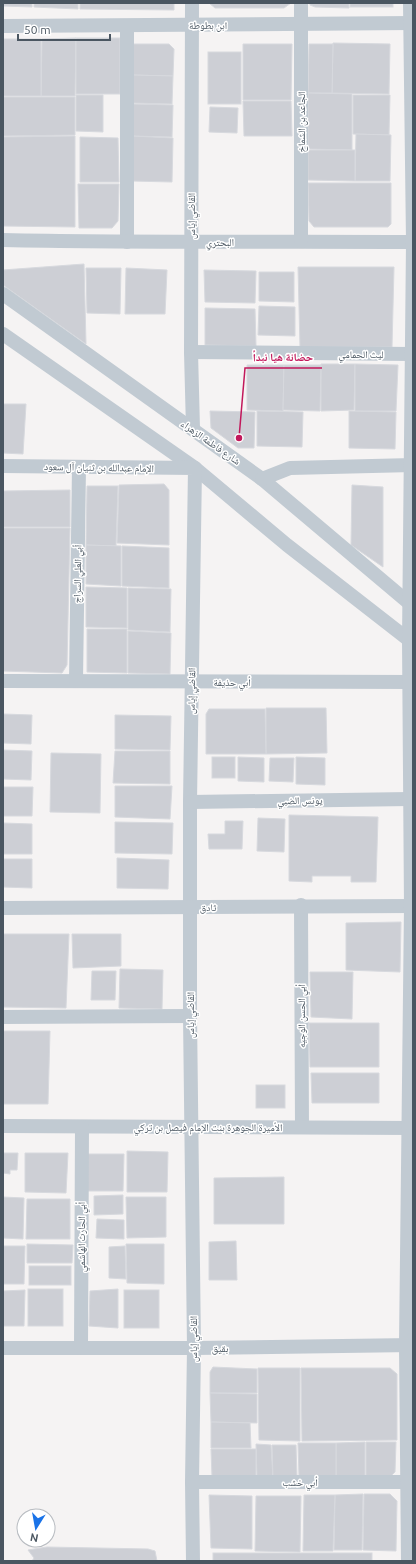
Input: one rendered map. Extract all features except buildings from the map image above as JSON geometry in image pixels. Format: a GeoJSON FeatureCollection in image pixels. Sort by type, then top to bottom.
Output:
{"type":"FeatureCollection","features":[{"type":"Feature","properties":{"kind":"street","name":"القاضي إياس"},"geometry":{"type":"LineString","coordinates":[[192,3],[192,429]]}},
{"type":"Feature","properties":{"kind":"street","name":"الجاعد بن الشماخ"},"geometry":{"type":"LineString","coordinates":[[301,241],[302,3]]}},
{"type":"Feature","properties":{"kind":"street"},"geometry":{"type":"LineString","coordinates":[[408,1561],[407,1482],[412,906],[410,799],[411,682],[409,603],[413,242],[410,3]]}},
{"type":"Feature","properties":{"kind":"street","name":"ابن بطوطة"},"geometry":{"type":"LineString","coordinates":[[3,26],[192,26],[411,23]]}},
{"type":"Feature","properties":{"kind":"street"},"geometry":{"type":"LineString","coordinates":[[127,26],[127,242]]}},
{"type":"Feature","properties":{"kind":"street","name":"البحتري"},"geometry":{"type":"LineString","coordinates":[[3,240],[127,242],[413,242]]}},
{"type":"Feature","properties":{"kind":"street","name":"شارع فاطمة الزهراء"},"geometry":{"type":"LineString","coordinates":[[3,294],[262,478],[409,603]]}},
{"type":"Feature","properties":{"kind":"street"},"geometry":{"type":"LineString","coordinates":[[3,334],[195,468],[287,545],[409,640]]}},
{"type":"Feature","properties":{"kind":"street","name":"ليث الحمامي"},"geometry":{"type":"LineString","coordinates":[[191,352],[411,354]]}},
{"type":"Feature","properties":{"kind":"street"},"geometry":{"type":"LineString","coordinates":[[262,478],[290,468],[411,465]]}},
{"type":"Feature","properties":{"kind":"street","name":"الإمام عبدالله بن ثنيان آل سعود"},"geometry":{"type":"LineString","coordinates":[[3,466],[195,468]]}},
{"type":"Feature","properties":{"kind":"street","name":"أبي العلي السراج"},"geometry":{"type":"LineString","coordinates":[[76,681],[79,467]]}},
{"type":"Feature","properties":{"kind":"street","name":"القاضي إياس"},"geometry":{"type":"LineString","coordinates":[[193,1561],[192,1482],[194,1348],[190,1016],[190,802],[195,468]]}},
{"type":"Feature","properties":{"kind":"street","name":"أبي حذيفة"},"geometry":{"type":"LineString","coordinates":[[3,680],[411,682]]}},
{"type":"Feature","properties":{"kind":"street","name":"يونس الضبي"},"geometry":{"type":"LineString","coordinates":[[190,802],[410,799]]}},
{"type":"Feature","properties":{"kind":"street","name":"ثادق"},"geometry":{"type":"LineString","coordinates":[[3,908],[301,905],[412,906]]}},
{"type":"Feature","properties":{"kind":"street","name":"أبي الحسن الوجيه"},"geometry":{"type":"LineString","coordinates":[[301,905],[302,1127]]}},
{"type":"Feature","properties":{"kind":"street"},"geometry":{"type":"LineString","coordinates":[[3,1017],[190,1016]]}},
{"type":"Feature","properties":{"kind":"street","name":"الأميرة الجوهرة بنت الإمام فيصل بن تركي"},"geometry":{"type":"LineString","coordinates":[[3,1126],[411,1128]]}},
{"type":"Feature","properties":{"kind":"street","name":"أبي الحارث الهاشمي"},"geometry":{"type":"LineString","coordinates":[[81,1348],[82,1127]]}},
{"type":"Feature","properties":{"kind":"street","name":"بقيق"},"geometry":{"type":"LineString","coordinates":[[3,1348],[194,1348],[409,1345]]}},
{"type":"Feature","properties":{"kind":"street","name":"أبي خشب"},"geometry":{"type":"LineString","coordinates":[[192,1482],[407,1482]]}},
{"type":"Feature","properties":{"kind":"place","name":"حضانة هيا نبدأ"},"geometry":{"type":"Point","coordinates":[239,438]}}]}
